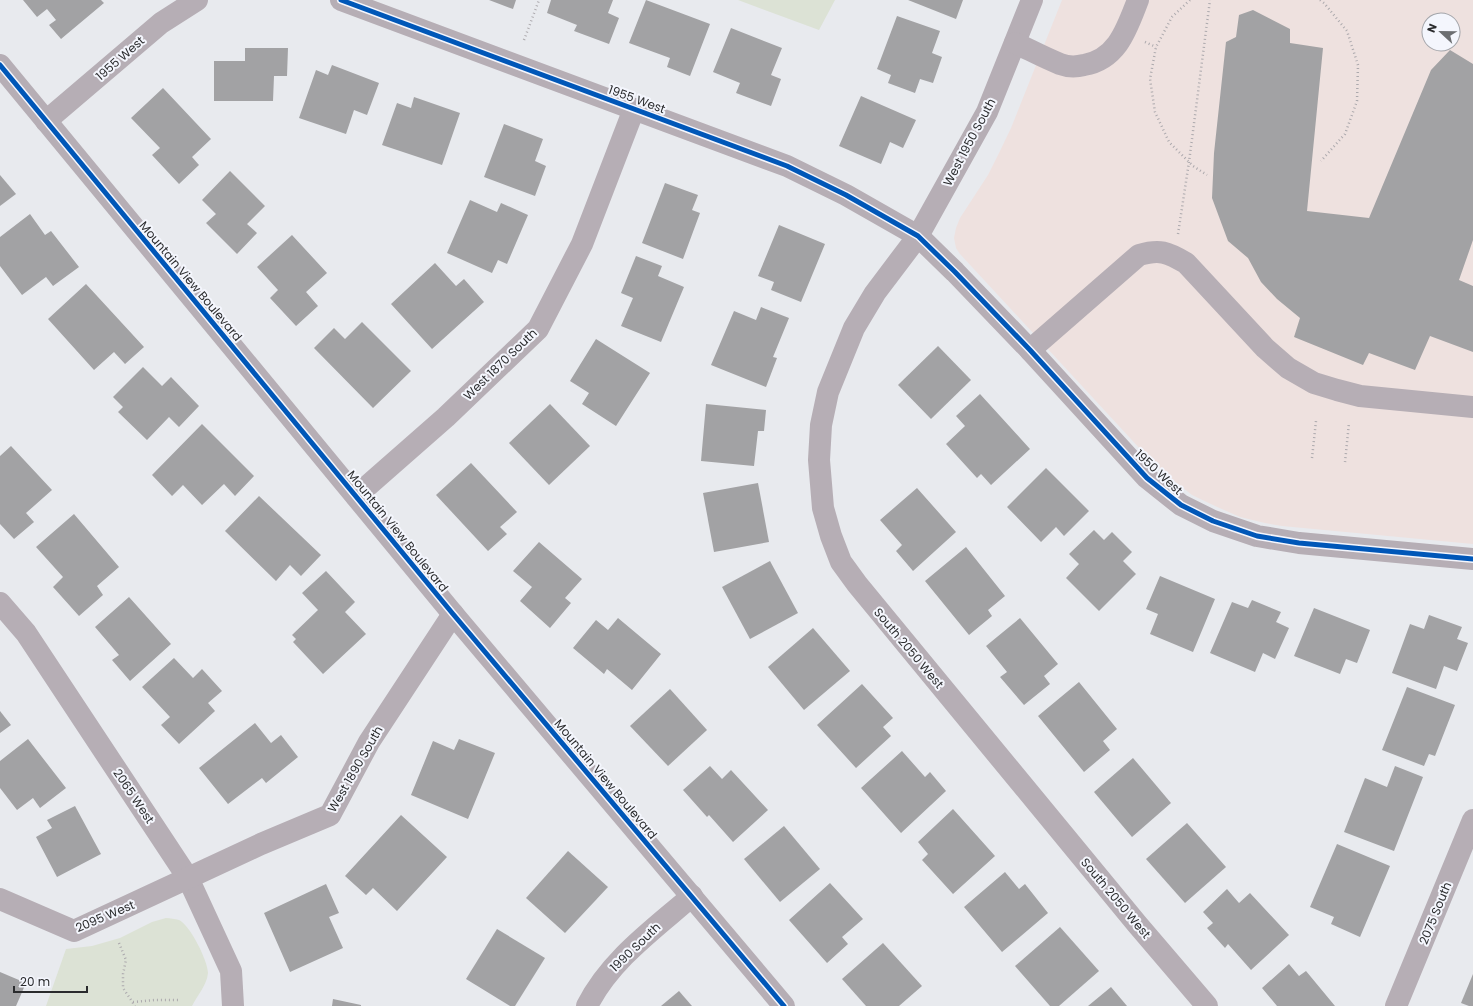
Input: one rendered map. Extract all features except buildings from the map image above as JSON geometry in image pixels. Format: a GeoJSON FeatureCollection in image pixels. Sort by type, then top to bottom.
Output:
{"type":"FeatureCollection","features":[{"type":"Feature","properties":{"kind":"street","name":"1955 West"},"geometry":{"type":"LineString","coordinates":[[46,121],[161,23],[197,0]]}},
{"type":"Feature","properties":{"kind":"street","name":"1955 West"},"geometry":{"type":"LineString","coordinates":[[341,0],[787,166],[846,195],[918,236]]}},
{"type":"Feature","properties":{"kind":"street","name":"West 1950 South"},"geometry":{"type":"LineString","coordinates":[[918,236],[987,112],[1032,0]]}},
{"type":"Feature","properties":{"kind":"street"},"geometry":{"type":"LineString","coordinates":[[1015,43],[1061,64],[1076,67],[1095,63],[1115,49],[1125,32],[1138,0]]}},
{"type":"Feature","properties":{"kind":"street","name":"Mountain View Boulevard"},"geometry":{"type":"LineString","coordinates":[[0,65],[453,614],[784,1006]]}},
{"type":"Feature","properties":{"kind":"street","name":"West 1870 South"},"geometry":{"type":"LineString","coordinates":[[356,496],[446,417],[538,329],[582,244],[634,109]]}},
{"type":"Feature","properties":{"kind":"street","name":"1950 West"},"geometry":{"type":"LineString","coordinates":[[918,236],[956,272],[1030,350],[1147,478],[1180,506],[1213,522],[1257,536],[1299,543],[1473,559]]}},
{"type":"Feature","properties":{"kind":"street","name":"South 2050 West"},"geometry":{"type":"LineString","coordinates":[[918,236],[875,293],[854,328],[828,392],[821,425],[818,460],[823,508],[830,536],[841,562],[857,584],[1137,924],[1207,1006]]}},
{"type":"Feature","properties":{"kind":"street"},"geometry":{"type":"LineString","coordinates":[[1030,350],[1139,256],[1153,251],[1172,255],[1186,263],[1265,348],[1288,368],[1314,383],[1360,396],[1473,407]]}},
{"type":"Feature","properties":{"kind":"street","name":"2065 West"},"geometry":{"type":"LineString","coordinates":[[0,603],[26,633],[188,878],[231,971],[233,1006]]}},
{"type":"Feature","properties":{"kind":"street","name":"West 1890 South"},"geometry":{"type":"LineString","coordinates":[[188,878],[261,844],[330,815],[369,742],[453,614]]}},
{"type":"Feature","properties":{"kind":"street","name":"2075 South"},"geometry":{"type":"LineString","coordinates":[[1396,1006],[1473,820]]}},
{"type":"Feature","properties":{"kind":"street","name":"2095 West"},"geometry":{"type":"LineString","coordinates":[[0,899],[74,931],[188,878]]}},
{"type":"Feature","properties":{"kind":"street","name":"1990 South"},"geometry":{"type":"LineString","coordinates":[[587,1006],[604,978],[624,955],[692,896]]}},
{"type":"Feature","properties":{"kind":"path"},"geometry":{"type":"LineString","coordinates":[[524,40],[539,0]]}},
{"type":"Feature","properties":{"kind":"path"},"geometry":{"type":"LineString","coordinates":[[1190,0],[1172,17],[1156,47],[1150,79],[1154,112],[1170,142],[1189,162],[1207,175]]}},
{"type":"Feature","properties":{"kind":"path"},"geometry":{"type":"LineString","coordinates":[[1178,236],[1210,0]]}},
{"type":"Feature","properties":{"kind":"path"},"geometry":{"type":"LineString","coordinates":[[1320,0],[1347,31],[1358,65],[1357,101],[1355,107],[1344,134],[1321,162]]}},
{"type":"Feature","properties":{"kind":"path"},"geometry":{"type":"LineString","coordinates":[[1142,41],[1156,47]]}},
{"type":"Feature","properties":{"kind":"path"},"geometry":{"type":"LineString","coordinates":[[1312,458],[1316,421]]}},
{"type":"Feature","properties":{"kind":"path"},"geometry":{"type":"LineString","coordinates":[[1345,462],[1349,423]]}},
{"type":"Feature","properties":{"kind":"path"},"geometry":{"type":"LineString","coordinates":[[119,943],[126,960],[123,974],[123,988],[135,1006]]}},
{"type":"Feature","properties":{"kind":"path"},"geometry":{"type":"LineString","coordinates":[[133,1002],[180,1000]]}},
{"type":"Feature","properties":{"kind":"shaded area"},"geometry":{"type":"Polygon","coordinates":[[[738,0],[835,0],[819,30],[738,0]]]}},
{"type":"Feature","properties":{"kind":"shaded area"},"geometry":{"type":"Polygon","coordinates":[[[1062,0],[1473,0],[1473,544],[1282,526],[1240,517],[1192,495],[1167,475],[1142,451],[956,248],[954,238],[960,218],[988,175],[1011,128],[1062,0]]]}},
{"type":"Feature","properties":{"kind":"shaded area"},"geometry":{"type":"Polygon","coordinates":[[[166,918],[179,920],[183,923],[198,944],[205,960],[208,973],[206,982],[192,1006],[46,1006],[66,949],[92,946],[120,938],[152,922],[166,918]]]}},
{"type":"Feature","properties":{"kind":"cycle path"},"geometry":{"type":"LineString","coordinates":[[341,0],[787,166],[846,195],[918,236],[1030,350],[1147,478],[1181,505],[1213,521],[1257,536],[1299,543],[1473,559]]}},
{"type":"Feature","properties":{"kind":"cycle path"},"geometry":{"type":"LineString","coordinates":[[0,65],[453,614],[784,1006]]}}]}
